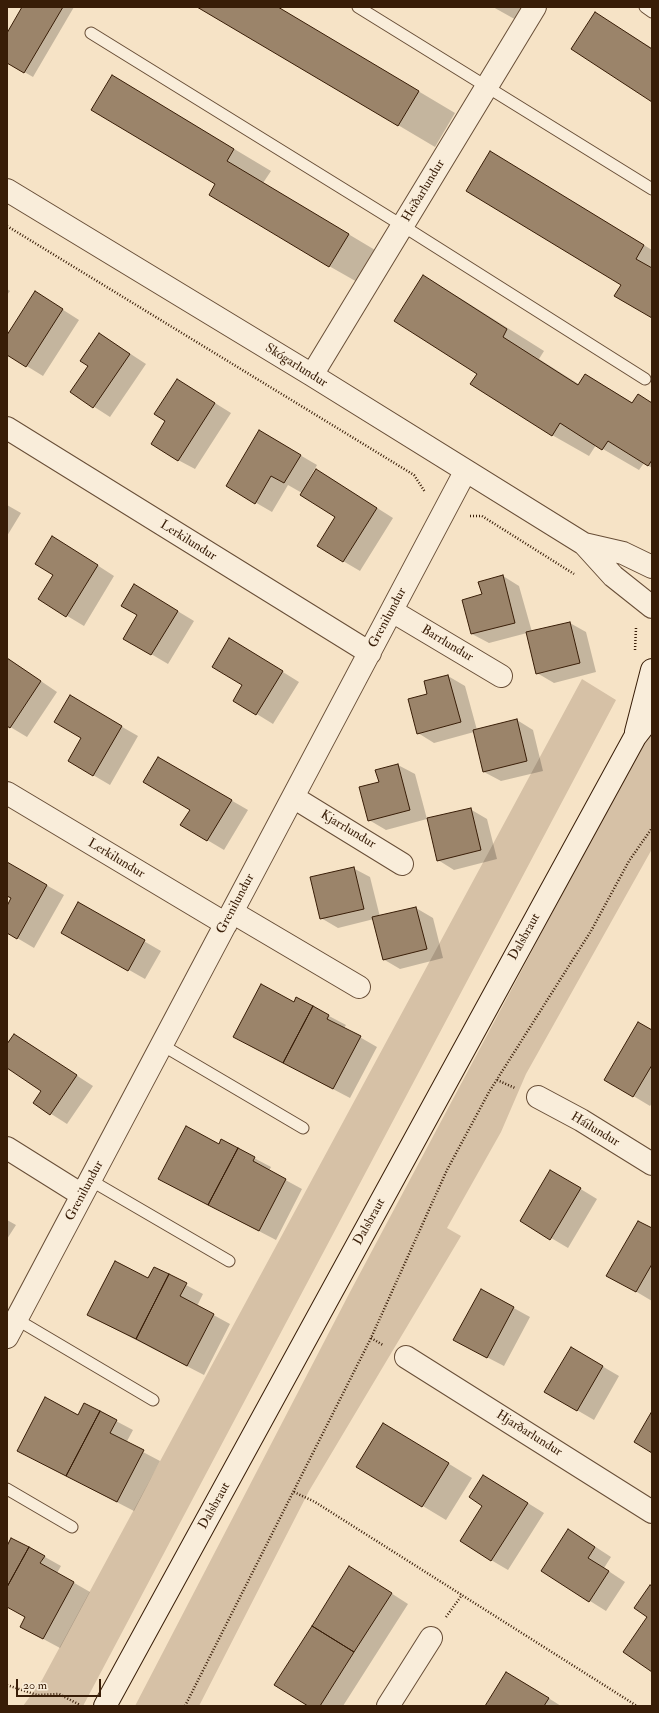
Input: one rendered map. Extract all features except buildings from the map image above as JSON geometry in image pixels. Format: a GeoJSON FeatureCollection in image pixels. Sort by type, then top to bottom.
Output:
{"type":"FeatureCollection","features":[{"type":"Feature","properties":{"kind":"street","name":"Heiðarlundur"},"geometry":{"type":"LineString","coordinates":[[312,376],[535,7]]}},
{"type":"Feature","properties":{"kind":"street","name":"Skógarlundur"},"geometry":{"type":"LineString","coordinates":[[7,190],[584,544],[613,576],[652,607]]}},
{"type":"Feature","properties":{"kind":"street","name":"Lerkilundur"},"geometry":{"type":"LineString","coordinates":[[7,428],[370,653]]}},
{"type":"Feature","properties":{"kind":"street","name":"Grenilundur"},"geometry":{"type":"LineString","coordinates":[[12,1328],[465,472]]}},
{"type":"Feature","properties":{"kind":"street","name":"Skógarlundur"},"geometry":{"type":"LineString","coordinates":[[584,544],[623,552],[652,567]]}},
{"type":"Feature","properties":{"kind":"street","name":"Barrlundur"},"geometry":{"type":"LineString","coordinates":[[392,611],[501,676]]}},
{"type":"Feature","properties":{"kind":"street","name":"Dalsbraut"},"geometry":{"type":"LineString","coordinates":[[635,737],[652,670]]}},
{"type":"Feature","properties":{"kind":"street","name":"Dalsbraut"},"geometry":{"type":"LineString","coordinates":[[105,1706],[635,737],[652,715]]}},
{"type":"Feature","properties":{"kind":"street","name":"Lerkilundur"},"geometry":{"type":"LineString","coordinates":[[7,793],[229,918],[359,987]]}},
{"type":"Feature","properties":{"kind":"street","name":"Kjarrlundur"},"geometry":{"type":"LineString","coordinates":[[293,797],[402,864]]}},
{"type":"Feature","properties":{"kind":"street","name":"Háilundur"},"geometry":{"type":"LineString","coordinates":[[538,1097],[581,1120],[652,1164]]}},
{"type":"Feature","properties":{"kind":"street"},"geometry":{"type":"LineString","coordinates":[[7,1148],[86,1188]]}},
{"type":"Feature","properties":{"kind":"street","name":"Hjarðarlundur"},"geometry":{"type":"LineString","coordinates":[[406,1357],[652,1512]]}},
{"type":"Feature","properties":{"kind":"street"},"geometry":{"type":"LineString","coordinates":[[388,1706],[431,1638]]}},
{"type":"Feature","properties":{"kind":"lane"},"geometry":{"type":"LineString","coordinates":[[358,7],[652,189]]}},
{"type":"Feature","properties":{"kind":"lane"},"geometry":{"type":"LineString","coordinates":[[645,7],[652,12]]}},
{"type":"Feature","properties":{"kind":"lane"},"geometry":{"type":"LineString","coordinates":[[91,33],[403,226],[645,380]]}},
{"type":"Feature","properties":{"kind":"lane"},"geometry":{"type":"LineString","coordinates":[[162,1045],[303,1128]]}},
{"type":"Feature","properties":{"kind":"lane"},"geometry":{"type":"LineString","coordinates":[[86,1188],[229,1261]]}},
{"type":"Feature","properties":{"kind":"lane"},"geometry":{"type":"LineString","coordinates":[[12,1328],[153,1400]]}},
{"type":"Feature","properties":{"kind":"lane"},"geometry":{"type":"LineString","coordinates":[[7,1489],[72,1526]]}},
{"type":"Feature","properties":{"kind":"path"},"geometry":{"type":"LineString","coordinates":[[7,226],[414,476],[429,499],[461,516],[482,516],[580,578]]}},
{"type":"Feature","properties":{"kind":"path"},"geometry":{"type":"LineString","coordinates":[[634,653],[636,646],[636,626]]}},
{"type":"Feature","properties":{"kind":"path"},"geometry":{"type":"LineString","coordinates":[[185,1706],[371,1338],[447,1170],[489,1092],[591,931],[629,861],[652,828]]}},
{"type":"Feature","properties":{"kind":"path"},"geometry":{"type":"LineString","coordinates":[[294,1492],[315,1502],[637,1706]]}},
{"type":"Feature","properties":{"kind":"path"},"geometry":{"type":"LineString","coordinates":[[7,1685],[37,1695],[59,1694],[83,1706]]}},
{"type":"Feature","properties":{"kind":"shaded area"},"geometry":{"type":"Polygon","coordinates":[[[582,679],[616,700],[83,1706],[23,1706],[42,1680],[582,679]]]}},
{"type":"Feature","properties":{"kind":"shaded area"},"geometry":{"type":"Polygon","coordinates":[[[652,726],[652,849],[526,1074],[501,1132],[447,1228],[461,1236],[309,1491],[199,1706],[135,1706],[350,1292],[652,726]]]}}]}
